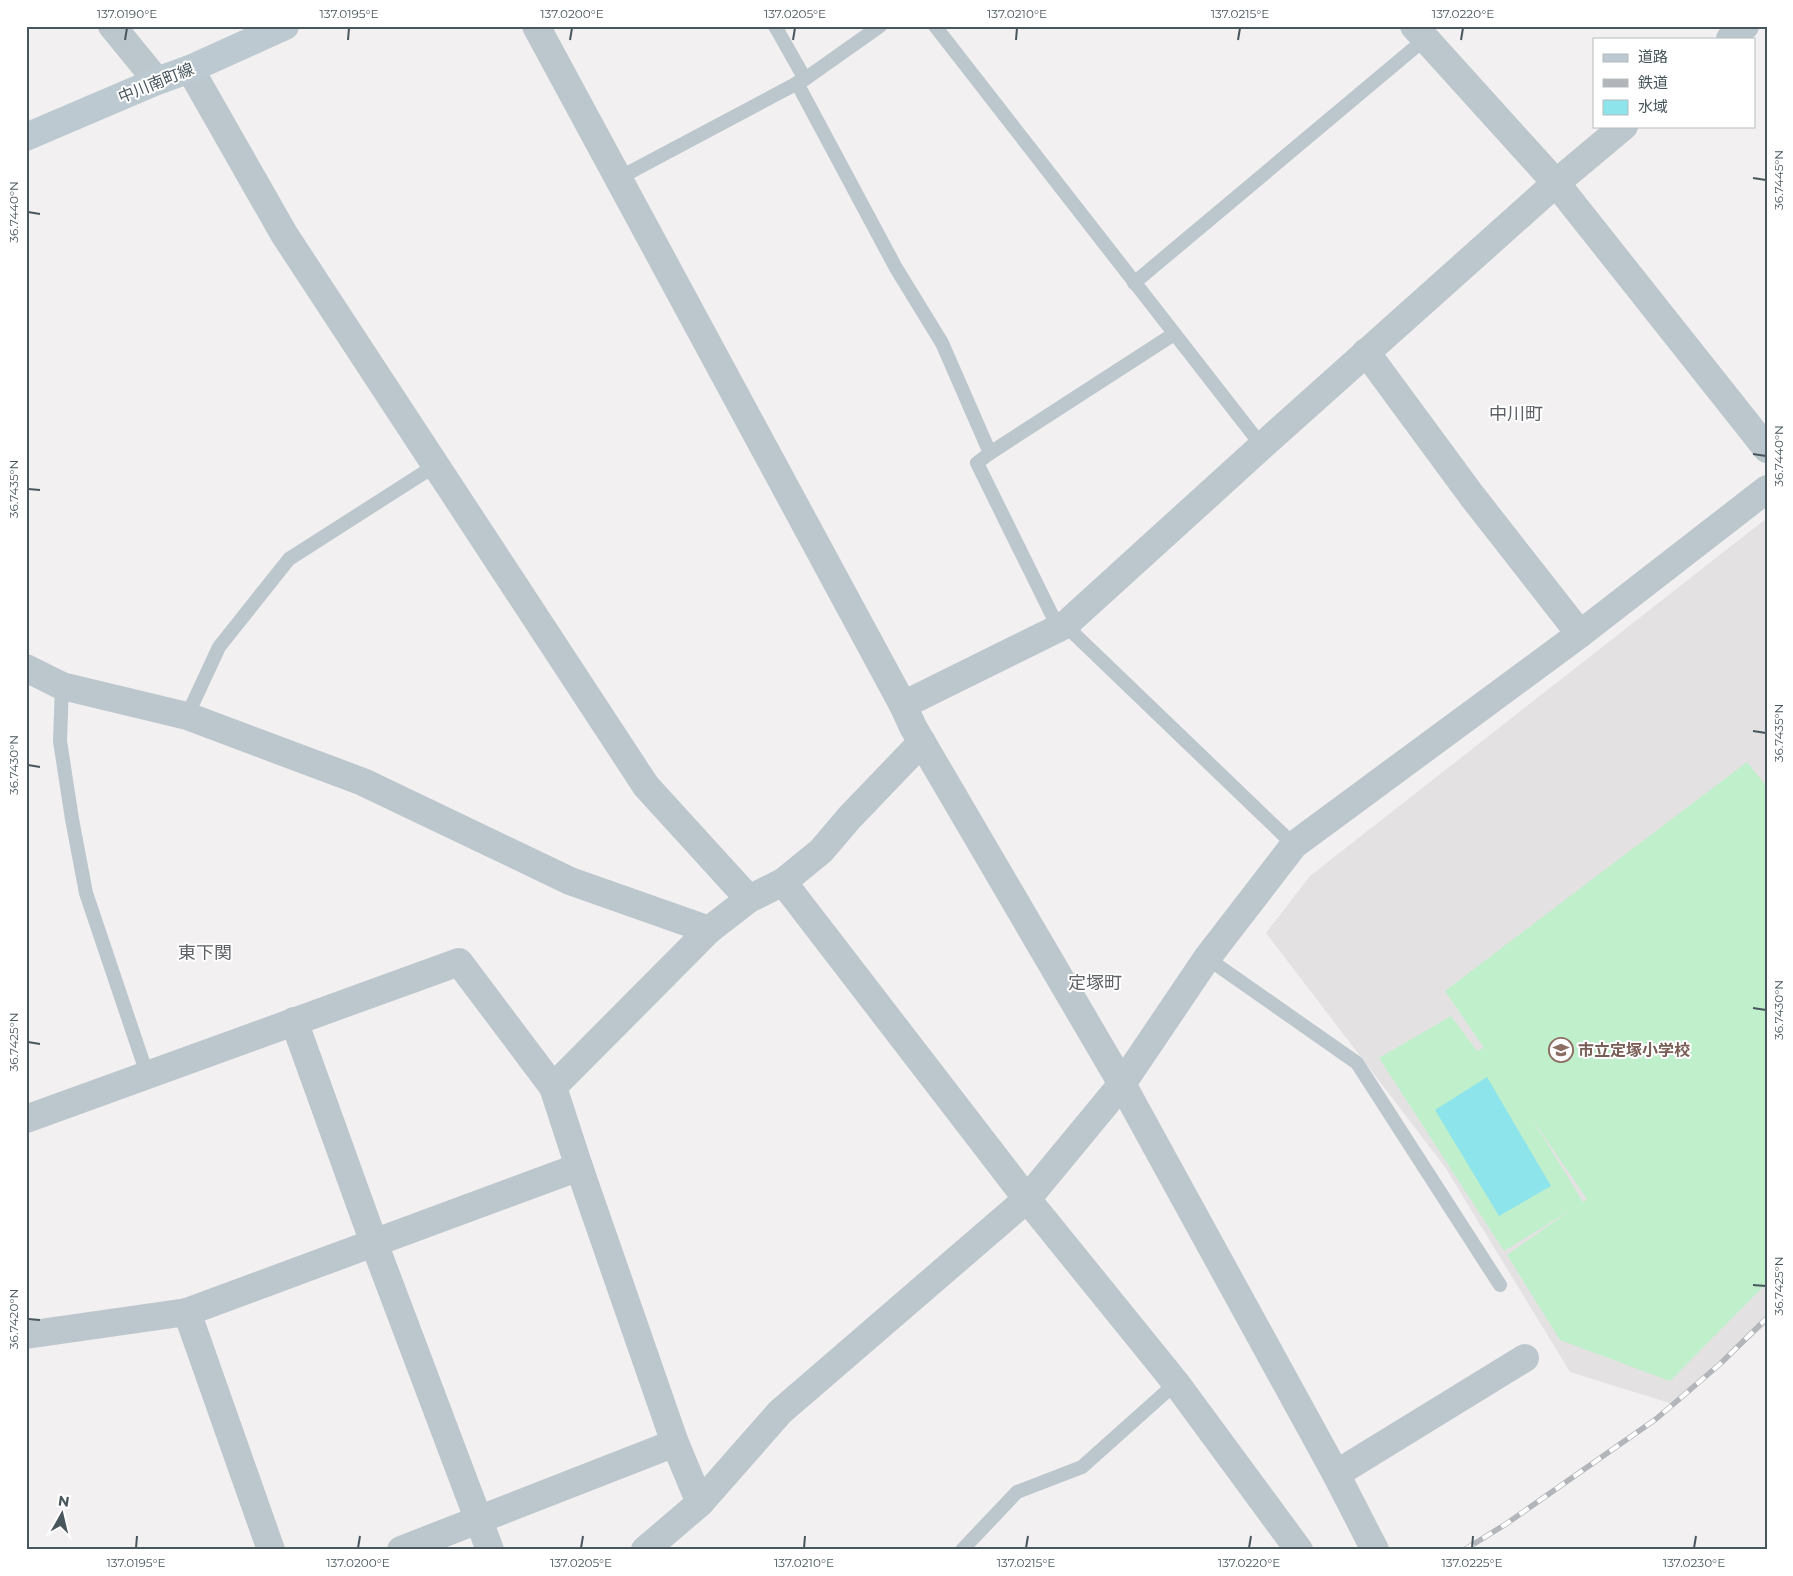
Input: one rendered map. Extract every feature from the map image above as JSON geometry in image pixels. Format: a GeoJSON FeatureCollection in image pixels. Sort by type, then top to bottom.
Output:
{"type":"FeatureCollection","features":[{"type":"Feature","properties":{"kind":"main road","name":"中川南町線"},"geometry":{"type":"LineString","coordinates":[[26,137],[157,81],[190,69],[285,26]]}},
{"type":"Feature","properties":{"kind":"street"},"geometry":{"type":"LineString","coordinates":[[112,26],[157,81]]}},
{"type":"Feature","properties":{"kind":"street"},"geometry":{"type":"LineString","coordinates":[[536,26],[922,742],[1122,1084],[1336,1474],[1375,1550]]}},
{"type":"Feature","properties":{"kind":"street"},"geometry":{"type":"LineString","coordinates":[[1731,38],[1745,26]]}},
{"type":"Feature","properties":{"kind":"street"},"geometry":{"type":"LineString","coordinates":[[1420,32],[1556,183],[1767,449]]}},
{"type":"Feature","properties":{"kind":"street"},"geometry":{"type":"LineString","coordinates":[[190,69],[284,234],[646,786],[749,899]]}},
{"type":"Feature","properties":{"kind":"street"},"geometry":{"type":"LineString","coordinates":[[903,705],[1065,624],[1366,352],[1556,183],[1622,128]]}},
{"type":"Feature","properties":{"kind":"street"},"geometry":{"type":"LineString","coordinates":[[1366,352],[1472,496],[1580,634]]}},
{"type":"Feature","properties":{"kind":"street"},"geometry":{"type":"LineString","coordinates":[[645,1550],[700,1503],[780,1412],[1026,1199],[1122,1084],[1207,958],[1294,845],[1580,634],[1767,489]]}},
{"type":"Feature","properties":{"kind":"street"},"geometry":{"type":"LineString","coordinates":[[26,668],[62,686],[187,716],[363,782],[570,881],[709,930]]}},
{"type":"Feature","properties":{"kind":"street"},"geometry":{"type":"LineString","coordinates":[[553,1087],[709,930],[749,899],[784,882],[821,851],[850,817],[922,742]]}},
{"type":"Feature","properties":{"kind":"street"},"geometry":{"type":"LineString","coordinates":[[784,882],[1026,1199],[1176,1383],[1299,1550]]}},
{"type":"Feature","properties":{"kind":"street"},"geometry":{"type":"LineString","coordinates":[[26,1119],[459,962],[553,1087],[675,1443],[700,1503]]}},
{"type":"Feature","properties":{"kind":"street"},"geometry":{"type":"LineString","coordinates":[[294,1021],[374,1243],[490,1550]]}},
{"type":"Feature","properties":{"kind":"street"},"geometry":{"type":"LineString","coordinates":[[26,1335],[187,1312],[579,1166]]}},
{"type":"Feature","properties":{"kind":"street"},"geometry":{"type":"LineString","coordinates":[[187,1312],[272,1550]]}},
{"type":"Feature","properties":{"kind":"street"},"geometry":{"type":"LineString","coordinates":[[1336,1474],[1525,1358]]}},
{"type":"Feature","properties":{"kind":"street"},"geometry":{"type":"LineString","coordinates":[[401,1550],[675,1443]]}},
{"type":"Feature","properties":{"kind":"lane"},"geometry":{"type":"LineString","coordinates":[[775,26],[896,268],[942,343],[990,454]]}},
{"type":"Feature","properties":{"kind":"lane"},"geometry":{"type":"LineString","coordinates":[[617,179],[801,81],[880,26]]}},
{"type":"Feature","properties":{"kind":"lane"},"geometry":{"type":"LineString","coordinates":[[934,26],[1262,446]]}},
{"type":"Feature","properties":{"kind":"lane"},"geometry":{"type":"LineString","coordinates":[[1134,283],[1420,32]]}},
{"type":"Feature","properties":{"kind":"lane"},"geometry":{"type":"LineString","coordinates":[[1174,334],[977,463],[1053,617],[1065,624],[1294,845]]}},
{"type":"Feature","properties":{"kind":"lane"},"geometry":{"type":"LineString","coordinates":[[187,716],[219,647],[288,559],[436,465]]}},
{"type":"Feature","properties":{"kind":"lane"},"geometry":{"type":"LineString","coordinates":[[62,686],[60,741],[86,892],[147,1074]]}},
{"type":"Feature","properties":{"kind":"lane"},"geometry":{"type":"LineString","coordinates":[[1207,958],[1357,1063],[1500,1286]]}},
{"type":"Feature","properties":{"kind":"lane"},"geometry":{"type":"LineString","coordinates":[[962,1550],[1016,1492],[1082,1467],[1176,1383]]}},
{"type":"Feature","properties":{"kind":"shaded area","name":"市立定塚小学校"},"geometry":{"type":"Polygon","coordinates":[[[1767,518],[1767,1324],[1676,1405],[1570,1372],[1445,1167],[1266,933],[1310,876],[1767,518]]]}},
{"type":"Feature","properties":{"kind":"green space"},"geometry":{"type":"Polygon","coordinates":[[[1747,762],[1767,787],[1767,1283],[1670,1381],[1560,1340],[1507,1255],[1572,1209],[1504,1251],[1379,1058],[1451,1016],[1477,1051],[1484,1048],[1445,991],[1747,762]],[[1529,1114],[1583,1202],[1587,1199],[1529,1114]]]}},
{"type":"Feature","properties":{"kind":"water"},"geometry":{"type":"Polygon","coordinates":[[[1487,1077],[1551,1186],[1499,1216],[1435,1110],[1487,1077]]]}},
{"type":"Feature","properties":{"kind":"railway"},"geometry":{"type":"LineString","coordinates":[[1464,1550],[1506,1524],[1656,1419],[1720,1364],[1767,1318]]}},
{"type":"Feature","properties":{"kind":"place","name":"市立定塚小学校"},"geometry":{"type":"Point","coordinates":[1561,1050]}},
{"type":"Feature","properties":{"kind":"district","name":"中川町"},"geometry":{"type":"Point","coordinates":[1516,414]}},
{"type":"Feature","properties":{"kind":"district","name":"東下関"},"geometry":{"type":"Point","coordinates":[205,953]}},
{"type":"Feature","properties":{"kind":"district","name":"定塚町"},"geometry":{"type":"Point","coordinates":[1095,983]}}]}
